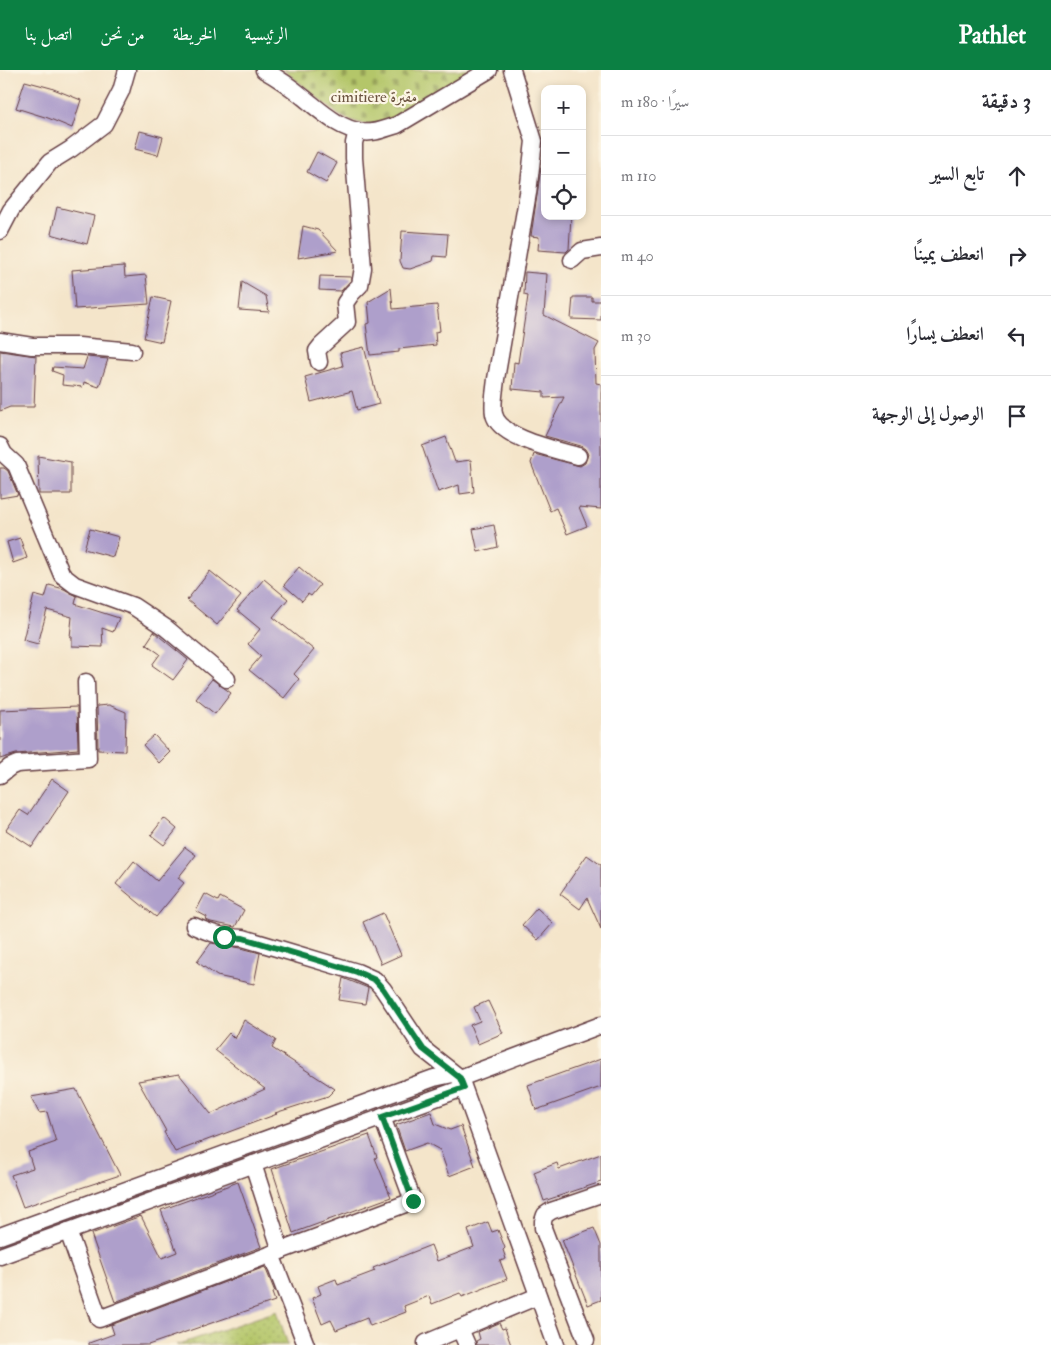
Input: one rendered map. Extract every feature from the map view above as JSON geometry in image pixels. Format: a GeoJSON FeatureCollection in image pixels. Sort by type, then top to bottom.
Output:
{"type":"FeatureCollection","features":[{"type":"Feature","properties":{"kind":"street"},"geometry":{"type":"LineString","coordinates":[[0,231],[10,210],[50,162],[104,124],[121,91],[127,70]]}},
{"type":"Feature","properties":{"kind":"street"},"geometry":{"type":"LineString","coordinates":[[264,70],[276,76],[337,123],[350,130],[365,133],[382,130],[397,124],[489,70]]}},
{"type":"Feature","properties":{"kind":"street"},"geometry":{"type":"LineString","coordinates":[[512,70],[534,141],[528,193],[496,379],[494,415],[500,425],[513,435],[578,456]]}},
{"type":"Feature","properties":{"kind":"street"},"geometry":{"type":"LineString","coordinates":[[319,362],[317,351],[347,322],[345,303],[360,285],[362,277],[363,268],[354,158],[354,143],[357,131]]}},
{"type":"Feature","properties":{"kind":"street"},"geometry":{"type":"LineString","coordinates":[[572,260],[582,251],[601,248]]}},
{"type":"Feature","properties":{"kind":"street"},"geometry":{"type":"LineString","coordinates":[[0,341],[32,346],[79,346],[132,351]]}},
{"type":"Feature","properties":{"kind":"street"},"geometry":{"type":"LineString","coordinates":[[0,446],[4,454],[16,465],[62,575],[75,585],[133,606],[166,628],[227,679]]}},
{"type":"Feature","properties":{"kind":"street"},"geometry":{"type":"LineString","coordinates":[[0,775],[17,764],[88,759],[86,682]]}},
{"type":"Feature","properties":{"kind":"street"},"geometry":{"type":"LineString","coordinates":[[194,926],[214,935],[243,938],[357,972],[375,980],[383,989],[423,1049],[459,1080],[556,1345]]}},
{"type":"Feature","properties":{"kind":"street"},"geometry":{"type":"LineString","coordinates":[[0,1256],[382,1117],[459,1080],[601,1025]]}},
{"type":"Feature","properties":{"kind":"street"},"geometry":{"type":"LineString","coordinates":[[0,1236],[434,1078],[459,1080]]}},
{"type":"Feature","properties":{"kind":"street"},"geometry":{"type":"LineString","coordinates":[[68,1231],[99,1318],[413,1201],[382,1117]]}},
{"type":"Feature","properties":{"kind":"street"},"geometry":{"type":"LineString","coordinates":[[253,1164],[276,1252],[306,1345]]}},
{"type":"Feature","properties":{"kind":"street"},"geometry":{"type":"LineString","coordinates":[[586,1340],[542,1221],[545,1215],[551,1212],[601,1194]]}},
{"type":"Feature","properties":{"kind":"street"},"geometry":{"type":"LineString","coordinates":[[427,1345],[426,1343],[538,1296]]}},
{"type":"Feature","properties":{"kind":"street"},"geometry":{"type":"LineString","coordinates":[[460,1328],[467,1345]]}},
{"type":"Feature","properties":{"kind":"green space","name":"cimitiere مقبرة"},"geometry":{"type":"Polygon","coordinates":[[[284,70],[474,70],[389,121],[367,125],[339,115],[284,70]]]}},
{"type":"Feature","properties":{"kind":"green space"},"geometry":{"type":"Polygon","coordinates":[[[277,1311],[288,1345],[177,1345],[277,1311]]]}},
{"type":"Feature","properties":{"kind":"building"},"geometry":{"type":"Polygon","coordinates":[[[25,81],[51,88],[81,100],[72,128],[16,108],[25,81]]]}},
{"type":"Feature","properties":{"kind":"building"},"geometry":{"type":"Polygon","coordinates":[[[140,131],[163,137],[158,155],[135,149],[140,131]]]}},
{"type":"Feature","properties":{"kind":"building"},"geometry":{"type":"Polygon","coordinates":[[[317,152],[337,163],[326,183],[307,172],[317,152]]]}},
{"type":"Feature","properties":{"kind":"building"},"geometry":{"type":"Polygon","coordinates":[[[541,168],[541,220],[571,220],[569,249],[566,252],[538,250],[539,237],[531,236],[541,168]]]}},
{"type":"Feature","properties":{"kind":"building"},"geometry":{"type":"Polygon","coordinates":[[[57,207],[94,216],[87,244],[51,234],[57,207]]]}},
{"type":"Feature","properties":{"kind":"building"},"geometry":{"type":"Polygon","coordinates":[[[303,226],[318,230],[338,251],[298,258],[303,226]]]}},
{"type":"Feature","properties":{"kind":"building"},"geometry":{"type":"Polygon","coordinates":[[[402,231],[448,234],[446,257],[434,256],[433,261],[410,269],[403,268],[400,261],[402,231]]]}},
{"type":"Feature","properties":{"kind":"building"},"geometry":{"type":"Polygon","coordinates":[[[124,266],[125,277],[146,275],[149,304],[75,309],[72,270],[124,266]]]}},
{"type":"Feature","properties":{"kind":"building"},"geometry":{"type":"Polygon","coordinates":[[[525,272],[547,274],[544,315],[599,343],[595,350],[596,383],[601,384],[601,509],[579,507],[587,526],[567,534],[556,508],[550,511],[531,463],[534,454],[580,466],[585,463],[588,454],[581,446],[545,436],[564,397],[544,398],[544,392],[512,389],[514,362],[518,363],[528,296],[524,295],[525,272]]]}},
{"type":"Feature","properties":{"kind":"building"},"geometry":{"type":"Polygon","coordinates":[[[320,276],[351,277],[351,280],[341,291],[319,290],[320,276]]]}},
{"type":"Feature","properties":{"kind":"building"},"geometry":{"type":"Polygon","coordinates":[[[242,282],[266,296],[269,312],[239,310],[242,282]]]}},
{"type":"Feature","properties":{"kind":"building"},"geometry":{"type":"Polygon","coordinates":[[[391,288],[393,309],[437,305],[440,331],[435,332],[436,345],[399,349],[399,352],[370,355],[366,324],[370,323],[368,302],[391,288]]]}},
{"type":"Feature","properties":{"kind":"building"},"geometry":{"type":"Polygon","coordinates":[[[153,297],[171,301],[162,342],[144,338],[153,297]]]}},
{"type":"Feature","properties":{"kind":"building"},"geometry":{"type":"Polygon","coordinates":[[[573,297],[592,297],[592,301],[601,301],[601,320],[571,319],[573,297]]]}},
{"type":"Feature","properties":{"kind":"building"},"geometry":{"type":"Polygon","coordinates":[[[364,347],[379,404],[357,410],[352,391],[311,402],[305,377],[343,366],[340,353],[364,347]]]}},
{"type":"Feature","properties":{"kind":"building"},"geometry":{"type":"Polygon","coordinates":[[[0,351],[36,356],[34,407],[10,407],[0,411],[0,351]]]}},
{"type":"Feature","properties":{"kind":"building"},"geometry":{"type":"Polygon","coordinates":[[[87,357],[108,359],[99,387],[84,382],[83,387],[62,385],[63,375],[52,371],[53,367],[83,369],[87,357]]]}},
{"type":"Feature","properties":{"kind":"building"},"geometry":{"type":"Polygon","coordinates":[[[446,437],[455,462],[471,460],[474,492],[460,494],[459,485],[438,492],[422,446],[446,437]]]}},
{"type":"Feature","properties":{"kind":"building"},"geometry":{"type":"Polygon","coordinates":[[[38,456],[71,462],[71,494],[39,494],[38,456]]]}},
{"type":"Feature","properties":{"kind":"building"},"geometry":{"type":"Polygon","coordinates":[[[0,468],[8,471],[18,495],[0,498],[0,468]]]}},
{"type":"Feature","properties":{"kind":"building"},"geometry":{"type":"Polygon","coordinates":[[[494,525],[498,547],[478,552],[473,529],[494,525]]]}},
{"type":"Feature","properties":{"kind":"building"},"geometry":{"type":"Polygon","coordinates":[[[90,529],[119,537],[113,557],[84,549],[90,529]]]}},
{"type":"Feature","properties":{"kind":"building"},"geometry":{"type":"Polygon","coordinates":[[[20,538],[27,558],[13,563],[7,542],[20,538]]]}},
{"type":"Feature","properties":{"kind":"building"},"geometry":{"type":"Polygon","coordinates":[[[299,567],[320,585],[311,596],[308,594],[302,601],[284,585],[299,567]]]}},
{"type":"Feature","properties":{"kind":"building"},"geometry":{"type":"Polygon","coordinates":[[[210,571],[241,596],[217,625],[187,600],[210,571]]]}},
{"type":"Feature","properties":{"kind":"building"},"geometry":{"type":"Polygon","coordinates":[[[264,579],[288,599],[273,617],[314,650],[294,674],[299,679],[284,698],[249,670],[261,656],[248,644],[260,629],[237,610],[264,579]]]}},
{"type":"Feature","properties":{"kind":"building"},"geometry":{"type":"Polygon","coordinates":[[[49,585],[64,589],[77,596],[75,604],[119,618],[113,632],[102,628],[103,647],[72,646],[72,637],[70,637],[72,617],[47,610],[38,644],[23,640],[34,595],[45,598],[49,585]]]}},
{"type":"Feature","properties":{"kind":"building"},"geometry":{"type":"Polygon","coordinates":[[[154,632],[188,660],[173,680],[152,665],[160,654],[146,644],[154,632]]]}},
{"type":"Feature","properties":{"kind":"building"},"geometry":{"type":"Polygon","coordinates":[[[212,679],[231,693],[215,714],[196,699],[212,679]]]}},
{"type":"Feature","properties":{"kind":"building"},"geometry":{"type":"Polygon","coordinates":[[[109,705],[126,712],[125,751],[98,750],[97,706],[109,705]]]}},
{"type":"Feature","properties":{"kind":"building"},"geometry":{"type":"Polygon","coordinates":[[[77,707],[78,749],[16,754],[0,759],[0,710],[77,707]]]}},
{"type":"Feature","properties":{"kind":"building"},"geometry":{"type":"Polygon","coordinates":[[[154,735],[170,752],[159,763],[143,745],[154,735]]]}},
{"type":"Feature","properties":{"kind":"building"},"geometry":{"type":"Polygon","coordinates":[[[52,779],[69,791],[32,847],[6,830],[20,810],[28,815],[52,779]]]}},
{"type":"Feature","properties":{"kind":"building"},"geometry":{"type":"Polygon","coordinates":[[[164,818],[177,829],[164,845],[151,835],[164,818]]]}},
{"type":"Feature","properties":{"kind":"building"},"geometry":{"type":"Polygon","coordinates":[[[185,847],[196,855],[178,878],[184,883],[156,917],[116,884],[134,861],[157,881],[185,847]]]}},
{"type":"Feature","properties":{"kind":"building"},"geometry":{"type":"Polygon","coordinates":[[[587,855],[601,865],[601,929],[587,898],[580,909],[560,894],[587,855]]]}},
{"type":"Feature","properties":{"kind":"building"},"geometry":{"type":"Polygon","coordinates":[[[205,894],[218,901],[220,897],[244,910],[235,927],[206,920],[207,917],[196,911],[205,894]]]}},
{"type":"Feature","properties":{"kind":"building"},"geometry":{"type":"Polygon","coordinates":[[[537,908],[553,923],[538,940],[522,925],[537,908]]]}},
{"type":"Feature","properties":{"kind":"building"},"geometry":{"type":"Polygon","coordinates":[[[383,913],[401,955],[381,964],[363,922],[383,913]]]}},
{"type":"Feature","properties":{"kind":"building"},"geometry":{"type":"Polygon","coordinates":[[[211,943],[260,953],[254,984],[217,976],[197,962],[211,943]]]}},
{"type":"Feature","properties":{"kind":"building"},"geometry":{"type":"Polygon","coordinates":[[[343,978],[368,988],[365,1004],[339,1000],[343,978]]]}},
{"type":"Feature","properties":{"kind":"building"},"geometry":{"type":"Polygon","coordinates":[[[488,1001],[503,1033],[478,1044],[470,1025],[480,1021],[474,1007],[488,1001]]]}},
{"type":"Feature","properties":{"kind":"building"},"geometry":{"type":"Polygon","coordinates":[[[244,1020],[276,1040],[272,1048],[335,1089],[328,1096],[275,1113],[277,1114],[175,1152],[164,1132],[166,1131],[138,1081],[179,1074],[211,1114],[265,1089],[215,1050],[229,1033],[235,1039],[244,1020]]]}},
{"type":"Feature","properties":{"kind":"building"},"geometry":{"type":"Polygon","coordinates":[[[601,1059],[601,1087],[536,1110],[528,1085],[601,1059]]]}},
{"type":"Feature","properties":{"kind":"building"},"geometry":{"type":"Polygon","coordinates":[[[76,1089],[120,1175],[23,1207],[11,1175],[33,1168],[28,1152],[56,1142],[47,1112],[39,1113],[31,1097],[76,1089]]]}},
{"type":"Feature","properties":{"kind":"building"},"geometry":{"type":"Polygon","coordinates":[[[431,1112],[435,1124],[450,1130],[461,1126],[475,1166],[449,1176],[440,1150],[427,1143],[405,1151],[396,1125],[431,1112]]]}},
{"type":"Feature","properties":{"kind":"building"},"geometry":{"type":"Polygon","coordinates":[[[369,1135],[377,1157],[375,1158],[391,1197],[293,1233],[272,1169],[369,1135]]]}},
{"type":"Feature","properties":{"kind":"building"},"geometry":{"type":"Polygon","coordinates":[[[601,1154],[601,1182],[544,1201],[534,1172],[557,1163],[559,1169],[601,1154]]]}},
{"type":"Feature","properties":{"kind":"building"},"geometry":{"type":"Polygon","coordinates":[[[238,1182],[261,1247],[115,1302],[91,1234],[141,1216],[162,1258],[177,1252],[161,1210],[238,1182]]]}},
{"type":"Feature","properties":{"kind":"building"},"geometry":{"type":"Polygon","coordinates":[[[488,1222],[492,1232],[498,1230],[505,1248],[503,1250],[506,1259],[500,1261],[507,1279],[462,1297],[460,1293],[432,1304],[429,1296],[404,1306],[406,1312],[370,1326],[367,1318],[336,1330],[331,1320],[322,1324],[312,1298],[321,1294],[318,1286],[336,1279],[338,1285],[375,1271],[373,1268],[431,1245],[437,1261],[474,1247],[468,1230],[488,1222]]]}},
{"type":"Feature","properties":{"kind":"building"},"geometry":{"type":"Polygon","coordinates":[[[594,1228],[601,1245],[601,1300],[588,1305],[562,1240],[594,1228]]]}},
{"type":"Feature","properties":{"kind":"building"},"geometry":{"type":"Polygon","coordinates":[[[265,1267],[275,1292],[272,1293],[275,1301],[148,1345],[89,1345],[89,1343],[114,1334],[111,1325],[265,1267]]]}},
{"type":"Feature","properties":{"kind":"building"},"geometry":{"type":"Polygon","coordinates":[[[499,1323],[502,1329],[505,1328],[511,1345],[477,1345],[476,1341],[480,1339],[478,1332],[499,1323]]]}},
{"type":"Feature","properties":{"kind":"route"},"geometry":{"type":"LineString","coordinates":[[224,937],[243,938],[357,972],[375,980],[405,1020],[423,1049],[460,1078],[464,1088],[382,1117],[413,1201]]}}]}
